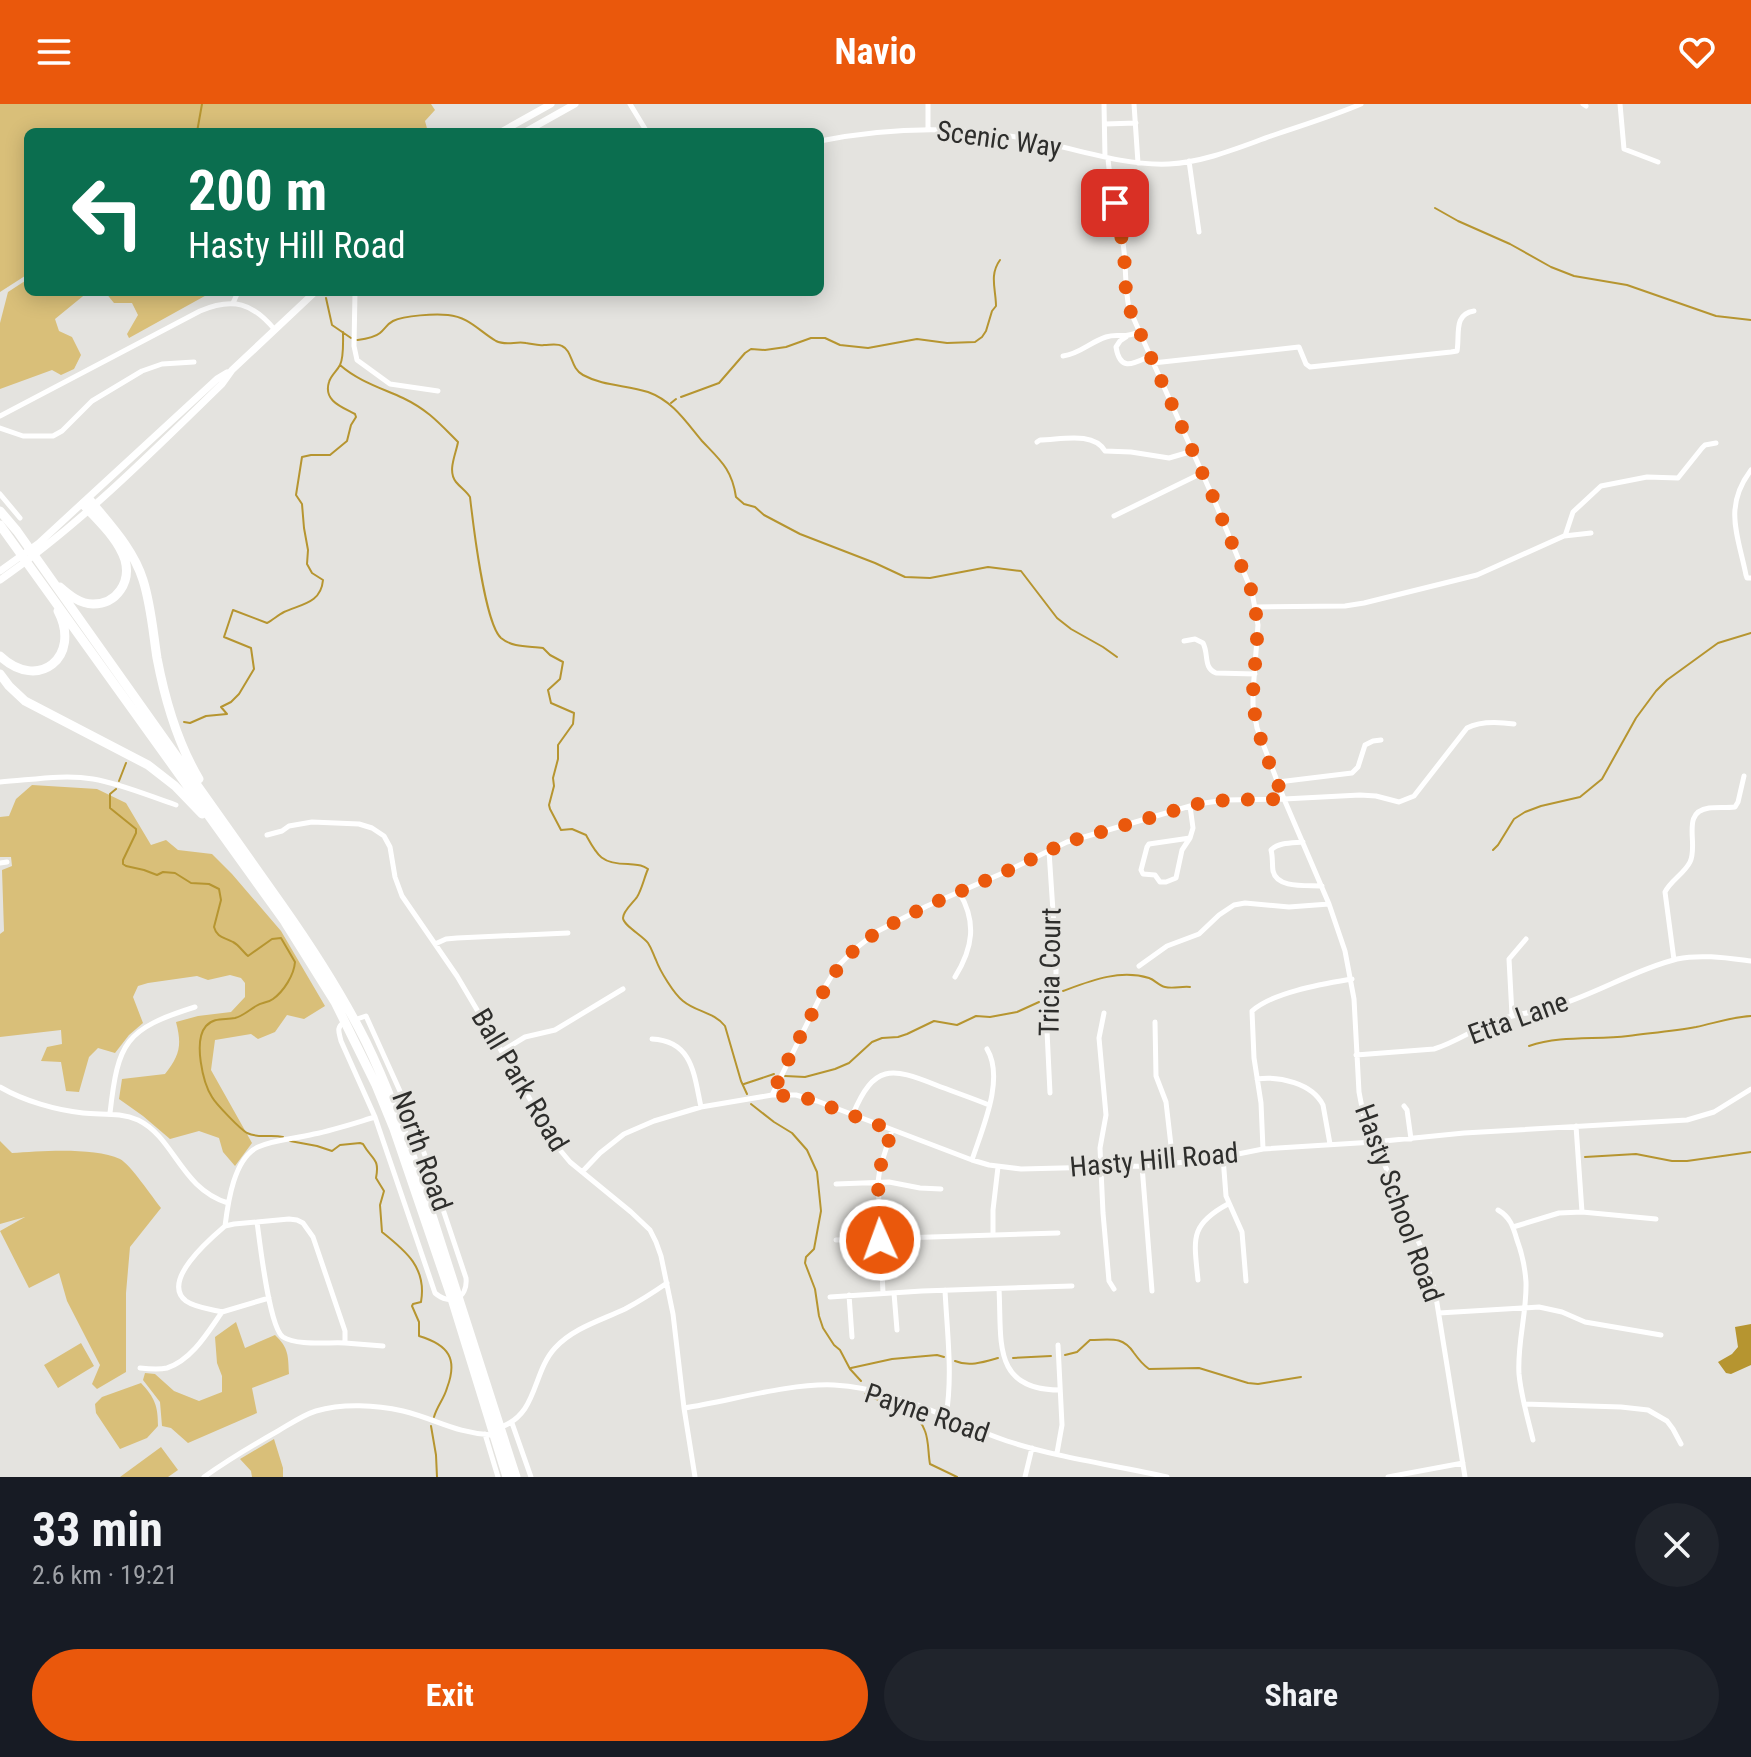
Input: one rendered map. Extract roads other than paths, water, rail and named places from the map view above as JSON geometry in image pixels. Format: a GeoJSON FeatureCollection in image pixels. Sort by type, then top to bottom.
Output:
{"type":"FeatureCollection","features":[{"type":"Feature","properties":{"kind":"highway"},"geometry":{"type":"LineString","coordinates":[[47,573],[63,590],[83,602],[104,602],[121,591],[127,569],[124,558],[117,543],[89,505]]}},
{"type":"Feature","properties":{"kind":"highway"},"geometry":{"type":"LineString","coordinates":[[89,505],[121,538],[133,557],[142,579],[164,688],[177,733],[195,772],[230,830]]}},
{"type":"Feature","properties":{"kind":"highway"},"geometry":{"type":"LineString","coordinates":[[0,511],[307,941],[350,1021]]}},
{"type":"Feature","properties":{"kind":"highway"},"geometry":{"type":"LineString","coordinates":[[0,525],[285,922],[366,1043],[401,1125],[455,1298],[489,1435],[507,1477]]}},
{"type":"Feature","properties":{"kind":"highway"},"geometry":{"type":"LineString","coordinates":[[0,656],[23,671],[46,668],[56,662],[65,644],[65,631],[48,590]]}},
{"type":"Feature","properties":{"kind":"highway"},"geometry":{"type":"LineString","coordinates":[[0,674],[25,701],[148,765],[175,786],[230,845]]}},
{"type":"Feature","properties":{"kind":"highway"},"geometry":{"type":"LineString","coordinates":[[455,1298],[516,1477]]}},
{"type":"Feature","properties":{"kind":"highway"},"geometry":{"type":"LineString","coordinates":[[481,1393],[497,1426],[501,1427]]}},
{"type":"Feature","properties":{"kind":"highway"},"geometry":{"type":"LineString","coordinates":[[489,1435],[498,1436],[510,1459]]}},
{"type":"Feature","properties":{"kind":"main road"},"geometry":{"type":"LineString","coordinates":[[508,128],[551,104]]}},
{"type":"Feature","properties":{"kind":"main road"},"geometry":{"type":"LineString","coordinates":[[532,128],[575,104]]}},
{"type":"Feature","properties":{"kind":"main road"},"geometry":{"type":"LineString","coordinates":[[0,580],[89,505],[222,384],[232,370],[311,296]]}},
{"type":"Feature","properties":{"kind":"main road"},"geometry":{"type":"LineString","coordinates":[[0,571],[16,565]]}},
{"type":"Feature","properties":{"kind":"street"},"geometry":{"type":"LineString","coordinates":[[630,104],[645,128]]}},
{"type":"Feature","properties":{"kind":"street"},"geometry":{"type":"LineString","coordinates":[[928,104],[928,129]]}},
{"type":"Feature","properties":{"kind":"street","name":"Hasty School Road"},"geometry":{"type":"LineString","coordinates":[[1104,104],[1106,157],[1124,251],[1129,308],[1247,577],[1256,607],[1258,641],[1253,705],[1257,728],[1322,886],[1345,951],[1352,979],[1361,1106],[1420,1245],[1435,1291],[1465,1477]]}},
{"type":"Feature","properties":{"kind":"street"},"geometry":{"type":"LineString","coordinates":[[1134,104],[1138,163]]}},
{"type":"Feature","properties":{"kind":"street","name":"Scenic Way"},"geometry":{"type":"LineString","coordinates":[[824,140],[856,134],[928,129],[969,130],[1029,139],[1138,163],[1170,164],[1233,150],[1361,104]]}},
{"type":"Feature","properties":{"kind":"street"},"geometry":{"type":"LineString","coordinates":[[1620,104],[1624,149],[1658,162]]}},
{"type":"Feature","properties":{"kind":"street"},"geometry":{"type":"LineString","coordinates":[[1105,124],[1136,123]]}},
{"type":"Feature","properties":{"kind":"street"},"geometry":{"type":"LineString","coordinates":[[1189,161],[1199,232]]}},
{"type":"Feature","properties":{"kind":"street"},"geometry":{"type":"LineString","coordinates":[[233,303],[236,296]]}},
{"type":"Feature","properties":{"kind":"street"},"geometry":{"type":"LineString","coordinates":[[355,296],[354,346],[357,360],[390,384],[438,391]]}},
{"type":"Feature","properties":{"kind":"street"},"geometry":{"type":"LineString","coordinates":[[0,416],[217,304],[233,303],[256,311],[275,330]]}},
{"type":"Feature","properties":{"kind":"street"},"geometry":{"type":"LineString","coordinates":[[1138,332],[1120,341],[1116,347],[1119,360],[1129,364],[1299,347],[1310,367],[1457,351],[1462,316],[1474,311]]}},
{"type":"Feature","properties":{"kind":"street"},"geometry":{"type":"LineString","coordinates":[[1063,356],[1074,355],[1103,338],[1127,337]]}},
{"type":"Feature","properties":{"kind":"street"},"geometry":{"type":"LineString","coordinates":[[0,428],[23,436],[53,436],[93,400],[142,371],[162,364],[194,362]]}},
{"type":"Feature","properties":{"kind":"street"},"geometry":{"type":"LineString","coordinates":[[1037,442],[1090,439],[1101,444],[1105,451],[1160,458],[1193,451]]}},
{"type":"Feature","properties":{"kind":"street"},"geometry":{"type":"LineString","coordinates":[[1564,536],[1573,512],[1601,486],[1647,477],[1678,478],[1702,448],[1716,443]]}},
{"type":"Feature","properties":{"kind":"street"},"geometry":{"type":"LineString","coordinates":[[1749,578],[1734,512],[1740,490],[1751,470]]}},
{"type":"Feature","properties":{"kind":"street"},"geometry":{"type":"LineString","coordinates":[[1114,516],[1202,473]]}},
{"type":"Feature","properties":{"kind":"street"},"geometry":{"type":"LineString","coordinates":[[0,494],[20,518]]}},
{"type":"Feature","properties":{"kind":"street"},"geometry":{"type":"LineString","coordinates":[[1256,607],[1364,603],[1477,575],[1564,536],[1591,533]]}},
{"type":"Feature","properties":{"kind":"street"},"geometry":{"type":"LineString","coordinates":[[1184,641],[1195,639],[1203,643],[1207,666],[1216,673],[1255,674]]}},
{"type":"Feature","properties":{"kind":"street"},"geometry":{"type":"LineString","coordinates":[[772,1095],[837,967],[878,931],[1067,842],[1190,806],[1226,800],[1360,795],[1399,802],[1407,800],[1414,796],[1467,728],[1483,723],[1514,724]]}},
{"type":"Feature","properties":{"kind":"street"},"geometry":{"type":"LineString","coordinates":[[1278,782],[1352,773],[1358,767],[1365,745],[1381,740]]}},
{"type":"Feature","properties":{"kind":"street"},"geometry":{"type":"LineString","coordinates":[[1674,960],[1665,892],[1691,858],[1694,816],[1707,808],[1735,807],[1744,776]]}},
{"type":"Feature","properties":{"kind":"street"},"geometry":{"type":"LineString","coordinates":[[0,782],[91,778],[176,805]]}},
{"type":"Feature","properties":{"kind":"street"},"geometry":{"type":"LineString","coordinates":[[1190,806],[1193,828],[1190,838],[1182,850],[1176,878],[1160,882],[1155,875],[1143,874],[1141,870],[1149,844],[1190,838]]}},
{"type":"Feature","properties":{"kind":"street","name":"Ball Park Road"},"geometry":{"type":"LineString","coordinates":[[267,835],[289,826],[312,822],[359,824],[378,830],[388,842],[402,896],[457,976],[560,1150],[650,1230],[656,1242],[673,1314],[695,1477]]}},
{"type":"Feature","properties":{"kind":"street"},"geometry":{"type":"LineString","coordinates":[[1303,842],[1278,845],[1271,850],[1276,878],[1284,883],[1322,886]]}},
{"type":"Feature","properties":{"kind":"street","name":"Tricia Court"},"geometry":{"type":"LineString","coordinates":[[1049,851],[1056,957],[1047,1031],[1050,1093]]}},
{"type":"Feature","properties":{"kind":"street"},"geometry":{"type":"LineString","coordinates":[[955,977],[969,948],[971,931],[969,911],[959,892]]}},
{"type":"Feature","properties":{"kind":"street"},"geometry":{"type":"LineString","coordinates":[[1139,966],[1167,946],[1199,934],[1234,905],[1289,907],[1329,904]]}},
{"type":"Feature","properties":{"kind":"street"},"geometry":{"type":"LineString","coordinates":[[435,944],[457,938],[568,933]]}},
{"type":"Feature","properties":{"kind":"street"},"geometry":{"type":"LineString","coordinates":[[1512,1015],[1509,959],[1526,939]]}},
{"type":"Feature","properties":{"kind":"street","name":"Etta Lane"},"geometry":{"type":"LineString","coordinates":[[1356,1055],[1434,1049],[1490,1023],[1560,1005],[1674,960],[1709,957],[1751,961]]}},
{"type":"Feature","properties":{"kind":"street"},"geometry":{"type":"LineString","coordinates":[[1263,1149],[1253,1009],[1297,990],[1352,979]]}},
{"type":"Feature","properties":{"kind":"street"},"geometry":{"type":"LineString","coordinates":[[502,1051],[525,1037],[555,1030],[623,989]]}},
{"type":"Feature","properties":{"kind":"street"},"geometry":{"type":"LineString","coordinates":[[110,1113],[114,1075],[122,1050],[147,1026],[195,1007]]}},
{"type":"Feature","properties":{"kind":"street"},"geometry":{"type":"LineString","coordinates":[[1104,1013],[1099,1038],[1106,1115],[1101,1141],[1101,1168],[1109,1281],[1114,1289]]}},
{"type":"Feature","properties":{"kind":"street"},"geometry":{"type":"LineString","coordinates":[[350,1021],[338,1029],[341,1041],[375,1117],[435,1293],[439,1298],[455,1298]]}},
{"type":"Feature","properties":{"kind":"street"},"geometry":{"type":"LineString","coordinates":[[1155,1022],[1156,1076],[1166,1102],[1173,1163]]}},
{"type":"Feature","properties":{"kind":"street"},"geometry":{"type":"LineString","coordinates":[[652,1039],[676,1046],[687,1057],[701,1107]]}},
{"type":"Feature","properties":{"kind":"street"},"geometry":{"type":"LineString","coordinates":[[972,1160],[993,1086],[994,1066],[987,1049]]}},
{"type":"Feature","properties":{"kind":"street"},"geometry":{"type":"LineString","coordinates":[[853,1114],[869,1084],[892,1073],[914,1076],[989,1105]]}},
{"type":"Feature","properties":{"kind":"street"},"geometry":{"type":"LineString","coordinates":[[1257,1079],[1293,1080],[1321,1099],[1330,1144]]}},
{"type":"Feature","properties":{"kind":"street"},"geometry":{"type":"LineString","coordinates":[[0,1087],[58,1108],[110,1113],[138,1120],[163,1142],[198,1188],[228,1203]]}},
{"type":"Feature","properties":{"kind":"street","name":"Hasty Hill Road"},"geometry":{"type":"LineString","coordinates":[[582,1172],[624,1134],[654,1121],[701,1107],[772,1095],[803,1097],[972,1160],[1021,1169],[1142,1166],[1263,1149],[1687,1120],[1714,1112],[1751,1089]]}},
{"type":"Feature","properties":{"kind":"street"},"geometry":{"type":"LineString","coordinates":[[1404,1106],[1411,1139]]}},
{"type":"Feature","properties":{"kind":"street"},"geometry":{"type":"LineString","coordinates":[[225,1226],[228,1203],[241,1165],[255,1148],[375,1117]]}},
{"type":"Feature","properties":{"kind":"street"},"geometry":{"type":"LineString","coordinates":[[1576,1126],[1582,1212]]}},
{"type":"Feature","properties":{"kind":"street"},"geometry":{"type":"LineString","coordinates":[[883,1293],[878,1182],[892,1130]]}},
{"type":"Feature","properties":{"kind":"street"},"geometry":{"type":"LineString","coordinates":[[1223,1157],[1228,1204],[1242,1232],[1246,1281]]}},
{"type":"Feature","properties":{"kind":"street"},"geometry":{"type":"LineString","coordinates":[[1142,1166],[1152,1291]]}},
{"type":"Feature","properties":{"kind":"street"},"geometry":{"type":"LineString","coordinates":[[993,1235],[998,1167]]}},
{"type":"Feature","properties":{"kind":"street"},"geometry":{"type":"LineString","coordinates":[[836,1184],[878,1182],[941,1189]]}},
{"type":"Feature","properties":{"kind":"street"},"geometry":{"type":"LineString","coordinates":[[1198,1280],[1195,1245],[1198,1229],[1210,1214],[1228,1204]]}},
{"type":"Feature","properties":{"kind":"street"},"geometry":{"type":"LineString","coordinates":[[1498,1210],[1507,1216],[1513,1227],[1524,1266],[1526,1283],[1519,1358],[1521,1389],[1533,1440]]}},
{"type":"Feature","properties":{"kind":"street"},"geometry":{"type":"LineString","coordinates":[[1513,1227],[1559,1213],[1582,1212],[1656,1219]]}},
{"type":"Feature","properties":{"kind":"street"},"geometry":{"type":"LineString","coordinates":[[269,1298],[222,1312],[188,1302],[180,1294],[179,1288],[182,1274],[198,1250],[225,1226],[297,1220],[308,1228],[313,1237],[345,1331],[345,1343]]}},
{"type":"Feature","properties":{"kind":"street"},"geometry":{"type":"LineString","coordinates":[[257,1222],[269,1298],[280,1335],[301,1342],[383,1346]]}},
{"type":"Feature","properties":{"kind":"street"},"geometry":{"type":"LineString","coordinates":[[836,1240],[1058,1233]]}},
{"type":"Feature","properties":{"kind":"street"},"geometry":{"type":"LineString","coordinates":[[501,1427],[512,1423],[527,1406],[554,1348],[571,1335],[625,1309],[667,1283]]}},
{"type":"Feature","properties":{"kind":"street"},"geometry":{"type":"LineString","coordinates":[[830,1297],[1072,1286]]}},
{"type":"Feature","properties":{"kind":"street"},"geometry":{"type":"LineString","coordinates":[[999,1289],[1002,1342],[1009,1370],[1029,1386],[1060,1390]]}},
{"type":"Feature","properties":{"kind":"street"},"geometry":{"type":"LineString","coordinates":[[945,1290],[949,1378],[946,1416]]}},
{"type":"Feature","properties":{"kind":"street"},"geometry":{"type":"LineString","coordinates":[[894,1293],[897,1330]]}},
{"type":"Feature","properties":{"kind":"street"},"geometry":{"type":"LineString","coordinates":[[849,1295],[852,1337]]}},
{"type":"Feature","properties":{"kind":"street"},"geometry":{"type":"LineString","coordinates":[[1439,1313],[1550,1308],[1585,1322],[1661,1335]]}},
{"type":"Feature","properties":{"kind":"street"},"geometry":{"type":"LineString","coordinates":[[140,1368],[155,1370],[183,1359],[205,1337],[222,1312]]}},
{"type":"Feature","properties":{"kind":"street"},"geometry":{"type":"LineString","coordinates":[[1057,1453],[1062,1435],[1058,1345]]}},
{"type":"Feature","properties":{"kind":"street","name":"Payne Road"},"geometry":{"type":"LineString","coordinates":[[684,1408],[797,1388],[834,1385],[890,1394],[1032,1448],[1167,1477]]}},
{"type":"Feature","properties":{"kind":"street"},"geometry":{"type":"LineString","coordinates":[[1524,1404],[1648,1410],[1667,1421],[1681,1444]]}},
{"type":"Feature","properties":{"kind":"street"},"geometry":{"type":"LineString","coordinates":[[204,1477],[304,1416],[323,1409],[347,1407],[390,1409],[455,1430],[489,1435],[498,1477]]}},
{"type":"Feature","properties":{"kind":"street"},"geometry":{"type":"LineString","coordinates":[[512,1423],[531,1477]]}},
{"type":"Feature","properties":{"kind":"street"},"geometry":{"type":"LineString","coordinates":[[1025,1477],[1032,1448]]}},
{"type":"Feature","properties":{"kind":"street"},"geometry":{"type":"LineString","coordinates":[[1388,1477],[1463,1463]]}},
{"type":"Feature","properties":{"kind":"waterway"},"geometry":{"type":"LineString","coordinates":[[198,128],[202,104]]}},
{"type":"Feature","properties":{"kind":"waterway"},"geometry":{"type":"LineString","coordinates":[[1435,208],[1574,276],[1627,285],[1716,316],[1751,320]]}},
{"type":"Feature","properties":{"kind":"waterway"},"geometry":{"type":"LineString","coordinates":[[681,397],[719,383],[751,349],[786,347],[811,338],[825,338],[840,345],[868,348],[917,339],[947,343],[975,342],[986,331],[996,306],[994,277],[1000,260]]}},
{"type":"Feature","properties":{"kind":"waterway"},"geometry":{"type":"LineString","coordinates":[[326,298],[332,325],[351,338]]}},
{"type":"Feature","properties":{"kind":"waterway"},"geometry":{"type":"LineString","coordinates":[[357,340],[375,336],[398,319],[442,315],[462,318],[496,341],[560,345],[566,348],[583,375],[648,392],[672,406],[724,466],[732,479],[736,497],[744,504],[755,507],[800,534],[905,577],[930,578],[988,567],[1021,571],[1057,618],[1117,657]]}},
{"type":"Feature","properties":{"kind":"waterway"},"geometry":{"type":"LineString","coordinates":[[184,722],[227,714],[221,707],[239,694],[254,669],[251,648],[224,637],[233,610],[267,623],[284,612],[310,602],[319,594],[323,580],[312,573],[307,564],[302,504],[296,495],[302,457],[330,455],[347,441],[356,417],[331,399],[328,389],[341,362],[343,332]]}},
{"type":"Feature","properties":{"kind":"waterway"},"geometry":{"type":"LineString","coordinates":[[340,365],[362,380],[419,407],[458,442],[452,473],[470,497],[481,572],[495,629],[506,641],[543,648],[563,662],[560,679],[548,690],[551,703],[574,713],[573,724],[558,745],[550,809],[561,830],[572,829],[586,835],[601,857],[648,869],[639,894],[625,913],[624,921],[648,943],[679,998],[725,1026],[747,1094]]}},
{"type":"Feature","properties":{"kind":"waterway"},"geometry":{"type":"LineString","coordinates":[[671,403],[676,399]]}},
{"type":"Feature","properties":{"kind":"waterway"},"geometry":{"type":"LineString","coordinates":[[1493,850],[1514,819],[1541,806],[1580,797],[1602,779],[1636,718],[1667,680],[1718,643],[1751,633]]}},
{"type":"Feature","properties":{"kind":"waterway"},"geometry":{"type":"LineString","coordinates":[[119,781],[126,763]]}},
{"type":"Feature","properties":{"kind":"waterway"},"geometry":{"type":"LineString","coordinates":[[116,789],[110,794],[110,808],[136,829],[123,864],[157,875],[175,873],[191,883],[209,884],[219,889],[221,900],[214,927],[219,935],[235,943],[248,956],[272,939],[281,938],[295,962],[285,987],[277,996],[238,1017],[209,1023],[200,1041],[205,1082],[218,1105],[247,1133],[283,1137]]}},
{"type":"Feature","properties":{"kind":"waterway"},"geometry":{"type":"LineString","coordinates":[[1063,991],[1105,977],[1127,975],[1149,978],[1165,987],[1190,987]]}},
{"type":"Feature","properties":{"kind":"waterway"},"geometry":{"type":"LineString","coordinates":[[785,1076],[805,1077],[835,1069],[849,1063],[872,1042],[907,1034],[934,1021],[957,1025],[976,1016],[1017,1012],[1039,1002]]}},
{"type":"Feature","properties":{"kind":"waterway"},"geometry":{"type":"LineString","coordinates":[[1529,1046],[1553,1040],[1671,1031],[1751,1016]]}},
{"type":"Feature","properties":{"kind":"waterway"},"geometry":{"type":"LineString","coordinates":[[744,1084],[774,1074]]}},
{"type":"Feature","properties":{"kind":"waterway"},"geometry":{"type":"LineString","coordinates":[[751,1104],[792,1133],[807,1150],[817,1172],[821,1211],[814,1249],[806,1257],[805,1263],[815,1289],[823,1328],[861,1381]]}},
{"type":"Feature","properties":{"kind":"waterway"},"geometry":{"type":"LineString","coordinates":[[290,1141],[332,1151],[340,1145],[360,1143],[374,1160],[376,1178],[384,1191],[380,1205],[382,1232],[413,1261],[421,1279],[421,1302],[412,1306],[419,1322],[419,1336],[438,1344],[451,1361],[446,1392],[434,1417]]}},
{"type":"Feature","properties":{"kind":"waterway"},"geometry":{"type":"LineString","coordinates":[[1585,1157],[1636,1154],[1687,1161],[1751,1152]]}},
{"type":"Feature","properties":{"kind":"waterway"},"geometry":{"type":"LineString","coordinates":[[1065,1355],[1077,1352],[1090,1340],[1115,1340],[1125,1343],[1149,1369],[1199,1368],[1258,1384],[1301,1377]]}},
{"type":"Feature","properties":{"kind":"waterway"},"geometry":{"type":"LineString","coordinates":[[1013,1358],[1051,1356]]}},
{"type":"Feature","properties":{"kind":"waterway"},"geometry":{"type":"LineString","coordinates":[[851,1368],[892,1359],[944,1357]]}},
{"type":"Feature","properties":{"kind":"waterway"},"geometry":{"type":"LineString","coordinates":[[955,1361],[971,1364],[998,1358]]}},
{"type":"Feature","properties":{"kind":"waterway"},"geometry":{"type":"LineString","coordinates":[[865,1394],[915,1416],[926,1435],[930,1464],[957,1477]]}},
{"type":"Feature","properties":{"kind":"waterway"},"geometry":{"type":"LineString","coordinates":[[431,1426],[437,1477]]}}]}
